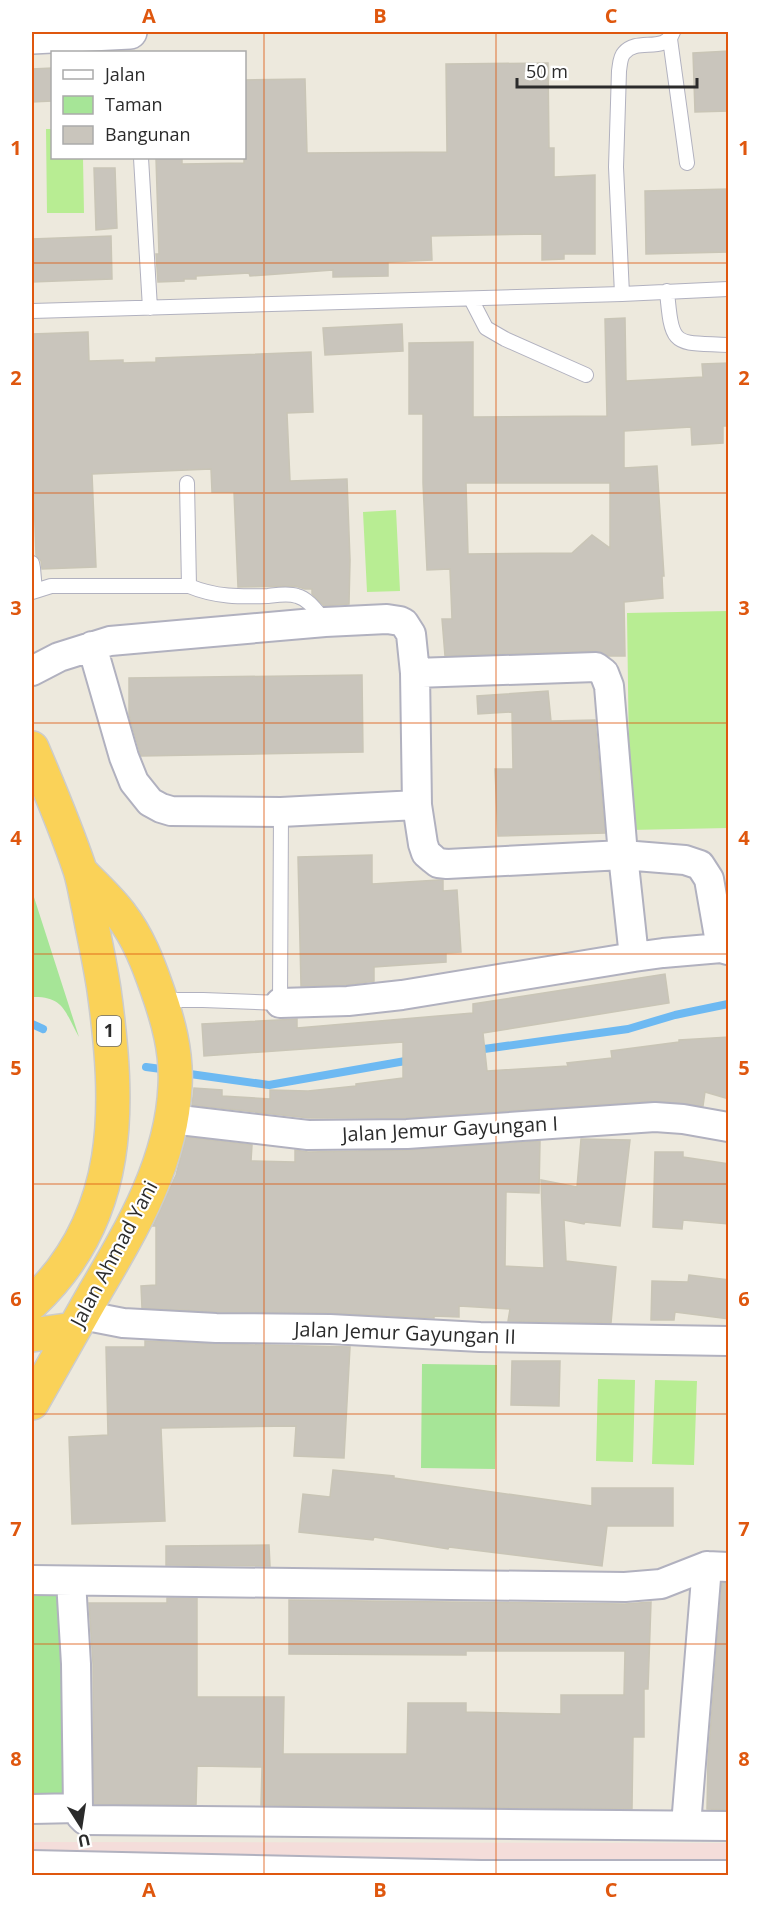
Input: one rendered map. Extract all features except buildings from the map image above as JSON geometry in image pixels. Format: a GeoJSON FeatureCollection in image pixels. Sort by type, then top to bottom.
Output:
{"type":"FeatureCollection","features":[{"type":"Feature","properties":{"kind":"highway","name":"1"},"geometry":{"type":"LineString","coordinates":[[32,748],[81,872],[100,964],[111,1040],[114,1111],[109,1158],[100,1199],[87,1228],[66,1264],[49,1287],[32,1303]]}},
{"type":"Feature","properties":{"kind":"highway","name":"Jalan Ahmad Yani"},"geometry":{"type":"LineString","coordinates":[[32,1403],[147,1199],[160,1164],[171,1119],[176,1085],[174,1046],[161,1000],[136,938],[120,914],[81,872]]}},
{"type":"Feature","properties":{"kind":"highway"},"geometry":{"type":"LineString","coordinates":[[32,1335],[78,1322]]}},
{"type":"Feature","properties":{"kind":"main road"},"geometry":{"type":"LineString","coordinates":[[32,38],[130,32]]}},
{"type":"Feature","properties":{"kind":"street"},"geometry":{"type":"LineString","coordinates":[[32,671],[59,657],[110,641],[326,622],[387,619],[400,621],[408,627],[411,634],[415,674],[417,805],[423,844],[429,856],[438,863],[447,864],[623,855],[686,860],[700,865],[709,879],[725,949],[663,952],[402,996],[348,1001],[280,1003]]}},
{"type":"Feature","properties":{"kind":"street"},"geometry":{"type":"LineString","coordinates":[[92,646],[123,757],[134,782],[150,802],[161,808],[171,811],[281,812],[417,805]]}},
{"type":"Feature","properties":{"kind":"street"},"geometry":{"type":"LineString","coordinates":[[415,674],[596,667],[604,673],[609,686],[634,957]]}},
{"type":"Feature","properties":{"kind":"street","name":"Jalan Jemur Gayungan I"},"geometry":{"type":"LineString","coordinates":[[171,1119],[308,1135],[407,1134],[655,1117],[729,1127]]}},
{"type":"Feature","properties":{"kind":"street","name":"Jalan Jemur Gayungan II"},"geometry":{"type":"LineString","coordinates":[[78,1322],[216,1328],[330,1329],[480,1337],[729,1341]]}},
{"type":"Feature","properties":{"kind":"street"},"geometry":{"type":"LineString","coordinates":[[32,1580],[625,1587],[661,1584],[718,1567],[686,1825]]}},
{"type":"Feature","properties":{"kind":"street"},"geometry":{"type":"LineString","coordinates":[[71,1581],[76,1664],[78,1808],[85,1820],[729,1826]]}},
{"type":"Feature","properties":{"kind":"street"},"geometry":{"type":"LineString","coordinates":[[32,1809],[78,1808]]}},
{"type":"Feature","properties":{"kind":"street"},"geometry":{"type":"LineString","coordinates":[[36,1869],[481,1875],[729,1875]]}},
{"type":"Feature","properties":{"kind":"lane"},"geometry":{"type":"LineString","coordinates":[[672,35],[687,163]]}},
{"type":"Feature","properties":{"kind":"lane"},"geometry":{"type":"LineString","coordinates":[[622,294],[616,167],[619,71],[622,56],[626,51],[663,43],[672,35]]}},
{"type":"Feature","properties":{"kind":"lane"},"geometry":{"type":"LineString","coordinates":[[141,159],[150,308]]}},
{"type":"Feature","properties":{"kind":"lane"},"geometry":{"type":"LineString","coordinates":[[32,311],[729,289]]}},
{"type":"Feature","properties":{"kind":"lane"},"geometry":{"type":"LineString","coordinates":[[667,291],[670,321],[673,333],[679,340],[686,343],[729,345]]}},
{"type":"Feature","properties":{"kind":"lane"},"geometry":{"type":"LineString","coordinates":[[471,298],[486,328],[505,339],[586,375]]}},
{"type":"Feature","properties":{"kind":"lane"},"geometry":{"type":"LineString","coordinates":[[187,483],[189,586]]}},
{"type":"Feature","properties":{"kind":"lane"},"geometry":{"type":"LineString","coordinates":[[32,563],[33,591],[51,586],[189,586],[203,592],[238,597],[296,595],[307,602],[326,622]]}},
{"type":"Feature","properties":{"kind":"lane"},"geometry":{"type":"LineString","coordinates":[[161,1000],[280,1003],[281,812]]}},
{"type":"Feature","properties":{"kind":"shaded area"},"geometry":{"type":"Polygon","coordinates":[[[32,1842],[728,1843],[728,1876],[32,1876],[32,1842]]]}},
{"type":"Feature","properties":{"kind":"green space"},"geometry":{"type":"Polygon","coordinates":[[[46,129],[51,129],[51,159],[83,159],[84,213],[47,213],[46,129]]]}},
{"type":"Feature","properties":{"kind":"green space"},"geometry":{"type":"Polygon","coordinates":[[[396,510],[400,591],[367,592],[363,512],[396,510]]]}},
{"type":"Feature","properties":{"kind":"green space"},"geometry":{"type":"Polygon","coordinates":[[[728,611],[728,828],[630,830],[627,613],[728,611]]]}},
{"type":"Feature","properties":{"kind":"green space"},"geometry":{"type":"Polygon","coordinates":[[[32,891],[79,1037],[62,1007],[51,999],[32,997],[32,891]]]}},
{"type":"Feature","properties":{"kind":"green space"},"geometry":{"type":"Polygon","coordinates":[[[422,1364],[497,1365],[495,1469],[421,1468],[422,1364]]]}},
{"type":"Feature","properties":{"kind":"green space"},"geometry":{"type":"Polygon","coordinates":[[[598,1379],[635,1380],[633,1462],[596,1461],[598,1379]]]}},
{"type":"Feature","properties":{"kind":"green space"},"geometry":{"type":"Polygon","coordinates":[[[655,1380],[697,1381],[694,1465],[652,1464],[655,1380]]]}},
{"type":"Feature","properties":{"kind":"green space"},"geometry":{"type":"Polygon","coordinates":[[[71,1590],[73,1801],[32,1801],[32,1591],[71,1590]]]}},
{"type":"Feature","properties":{"kind":"waterway"},"geometry":{"type":"LineString","coordinates":[[477,1050],[628,1029],[675,1015],[728,1004]]}},
{"type":"Feature","properties":{"kind":"waterway"},"geometry":{"type":"LineString","coordinates":[[32,1024],[43,1029]]}},
{"type":"Feature","properties":{"kind":"waterway"},"geometry":{"type":"LineString","coordinates":[[183,1073],[269,1085],[411,1060]]}},
{"type":"Feature","properties":{"kind":"waterway"},"geometry":{"type":"LineString","coordinates":[[146,1067],[169,1070]]}}]}
